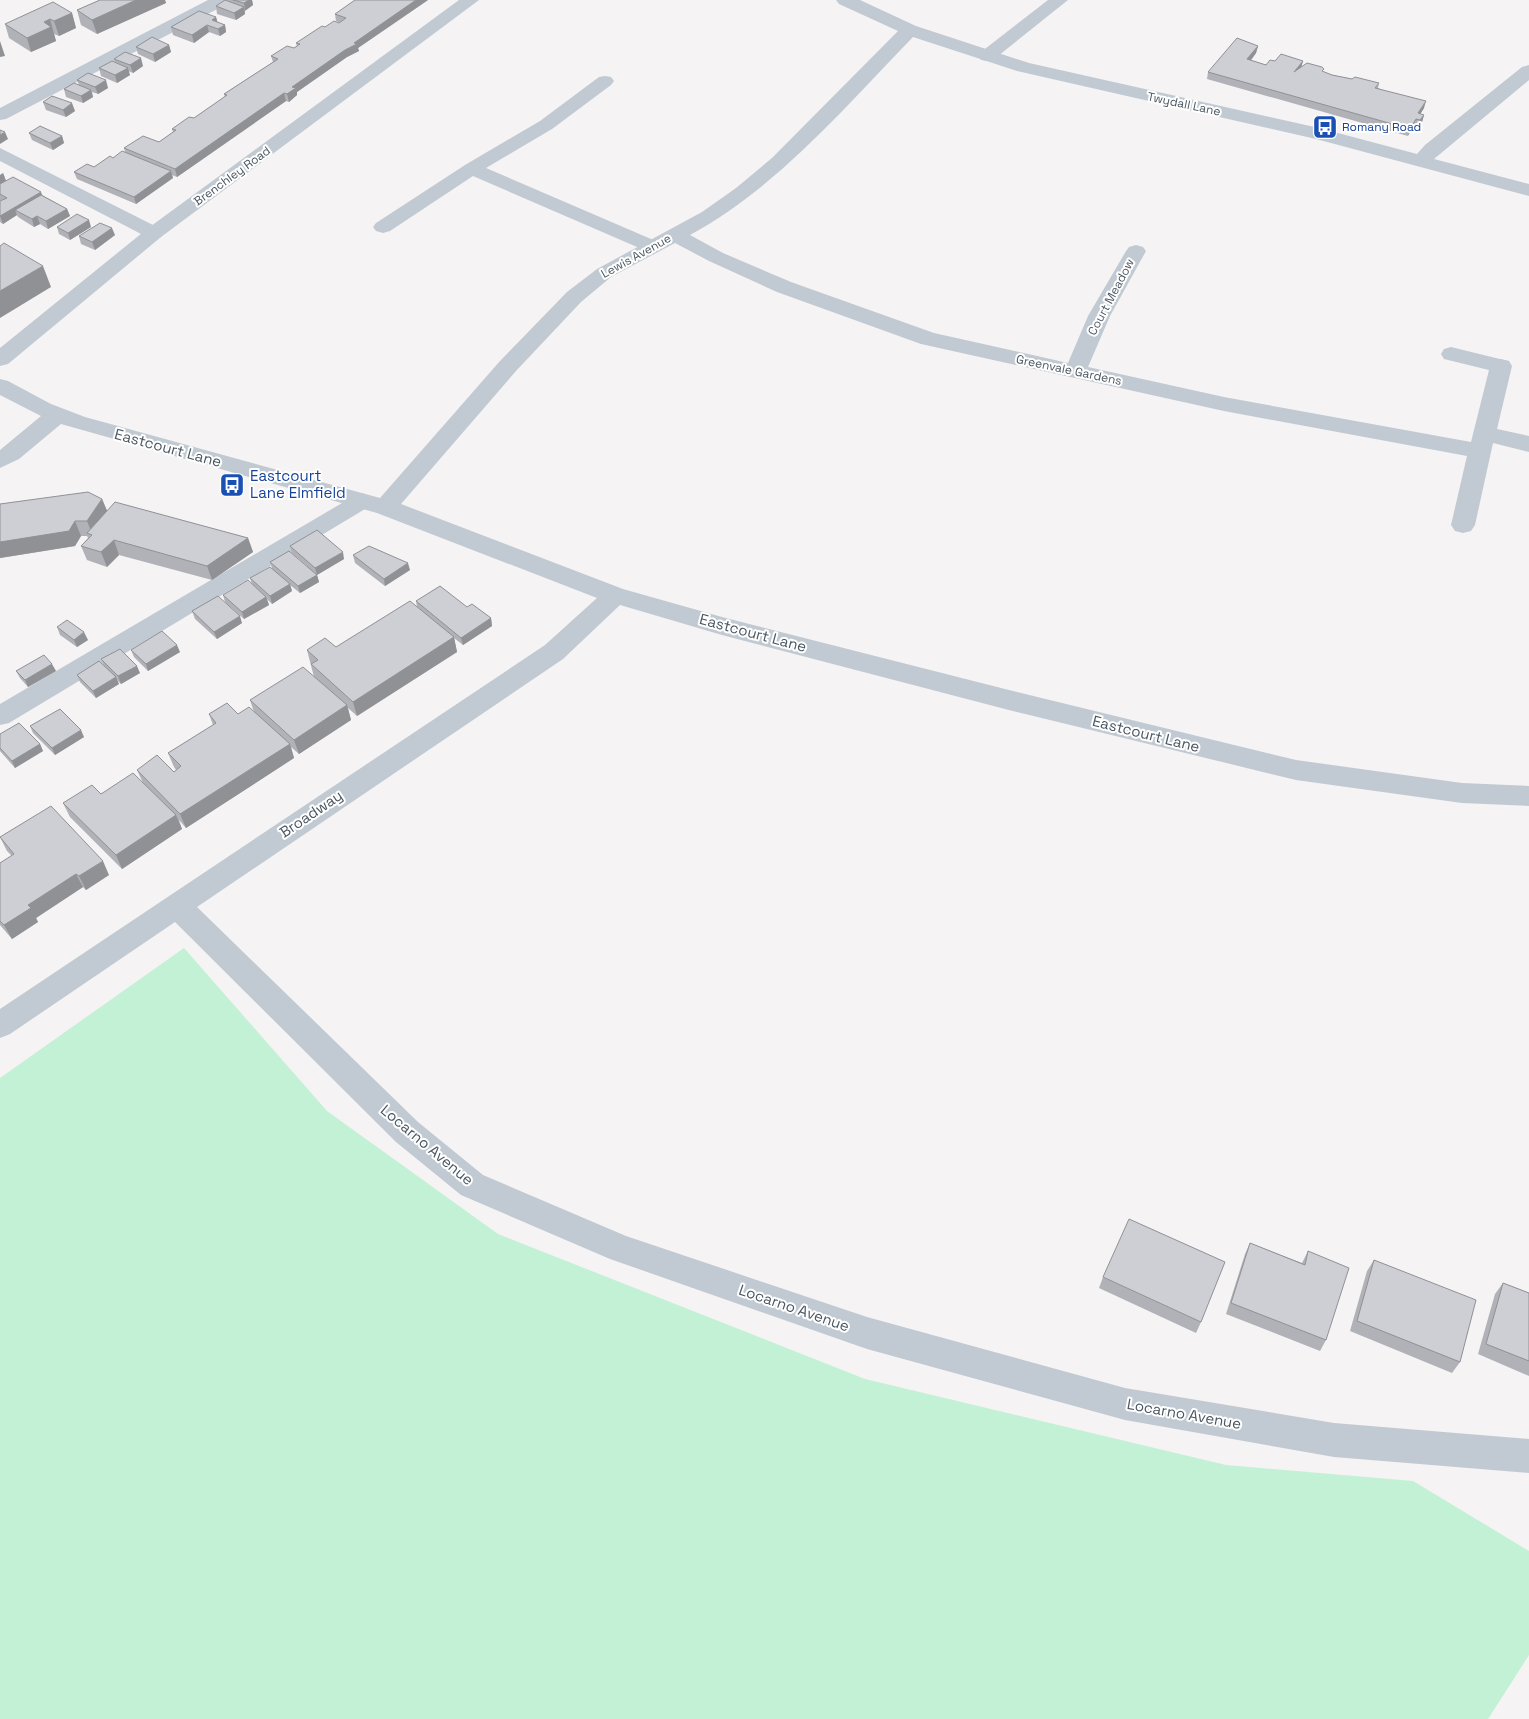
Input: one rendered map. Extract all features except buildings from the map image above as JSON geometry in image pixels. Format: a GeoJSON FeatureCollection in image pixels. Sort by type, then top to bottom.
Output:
{"type":"FeatureCollection","features":[{"type":"Feature","properties":{"kind":"street","name":"Brenchley Road"},"geometry":{"type":"LineString","coordinates":[[0,359],[154,233],[470,0]]}},
{"type":"Feature","properties":{"kind":"street","name":"Twydall Lane"},"geometry":{"type":"LineString","coordinates":[[845,0],[910,30],[987,56],[1056,75],[1258,120],[1422,160],[1529,190]]}},
{"type":"Feature","properties":{"kind":"street","name":"Lewis Avenue"},"geometry":{"type":"LineString","coordinates":[[374,504],[559,310],[598,277],[724,206],[779,162],[910,30]]}},
{"type":"Feature","properties":{"kind":"street"},"geometry":{"type":"LineString","coordinates":[[1422,160],[1432,149],[1529,71]]}},
{"type":"Feature","properties":{"kind":"street","name":"Greenvale Gardens"},"geometry":{"type":"LineString","coordinates":[[674,235],[716,257],[784,287],[929,339],[1224,404],[1482,442]]}},
{"type":"Feature","properties":{"kind":"street","name":"Court Meadow"},"geometry":{"type":"LineString","coordinates":[[1075,371],[1099,316],[1136,251]]}},
{"type":"Feature","properties":{"kind":"street"},"geometry":{"type":"LineString","coordinates":[[1463,525],[1501,366]]}},
{"type":"Feature","properties":{"kind":"street","name":"Eastcourt Lane"},"geometry":{"type":"LineString","coordinates":[[0,386],[57,415],[121,435],[374,504],[615,595],[722,626],[1006,699],[1296,770],[1462,793],[1529,796]]}},
{"type":"Feature","properties":{"kind":"street"},"geometry":{"type":"LineString","coordinates":[[0,460],[57,415]]}},
{"type":"Feature","properties":{"kind":"street"},"geometry":{"type":"LineString","coordinates":[[1482,442],[1529,444]]}},
{"type":"Feature","properties":{"kind":"street","name":"Broadway"},"geometry":{"type":"LineString","coordinates":[[0,1025],[554,652],[615,595]]}},
{"type":"Feature","properties":{"kind":"street","name":"Locarno Avenue"},"geometry":{"type":"LineString","coordinates":[[176,905],[394,1119],[472,1184],[621,1249],[867,1333],[1125,1404],[1334,1440],[1529,1456]]}},
{"type":"Feature","properties":{"kind":"lane"},"geometry":{"type":"LineString","coordinates":[[0,115],[221,0]]}},
{"type":"Feature","properties":{"kind":"lane"},"geometry":{"type":"LineString","coordinates":[[987,56],[1059,0]]}},
{"type":"Feature","properties":{"kind":"lane"},"geometry":{"type":"LineString","coordinates":[[383,227],[472,169],[546,125],[605,81]]}},
{"type":"Feature","properties":{"kind":"lane"},"geometry":{"type":"LineString","coordinates":[[0,154],[154,233]]}},
{"type":"Feature","properties":{"kind":"lane"},"geometry":{"type":"LineString","coordinates":[[472,169],[651,246]]}},
{"type":"Feature","properties":{"kind":"lane"},"geometry":{"type":"LineString","coordinates":[[1451,354],[1501,366]]}},
{"type":"Feature","properties":{"kind":"lane"},"geometry":{"type":"LineString","coordinates":[[0,716],[374,504]]}},
{"type":"Feature","properties":{"kind":"green space"},"geometry":{"type":"Polygon","coordinates":[[[184,948],[327,1111],[498,1234],[865,1379],[1226,1465],[1413,1481],[1529,1551],[1529,1655],[1488,1719],[0,1719],[0,1078],[184,948]]]}},
{"type":"Feature","properties":{"kind":"place","name":"Romany Road"},"geometry":{"type":"Point","coordinates":[1325,127]}},
{"type":"Feature","properties":{"kind":"place","name":"Eastcourt Lane Elmfield"},"geometry":{"type":"Point","coordinates":[232,485]}}]}
